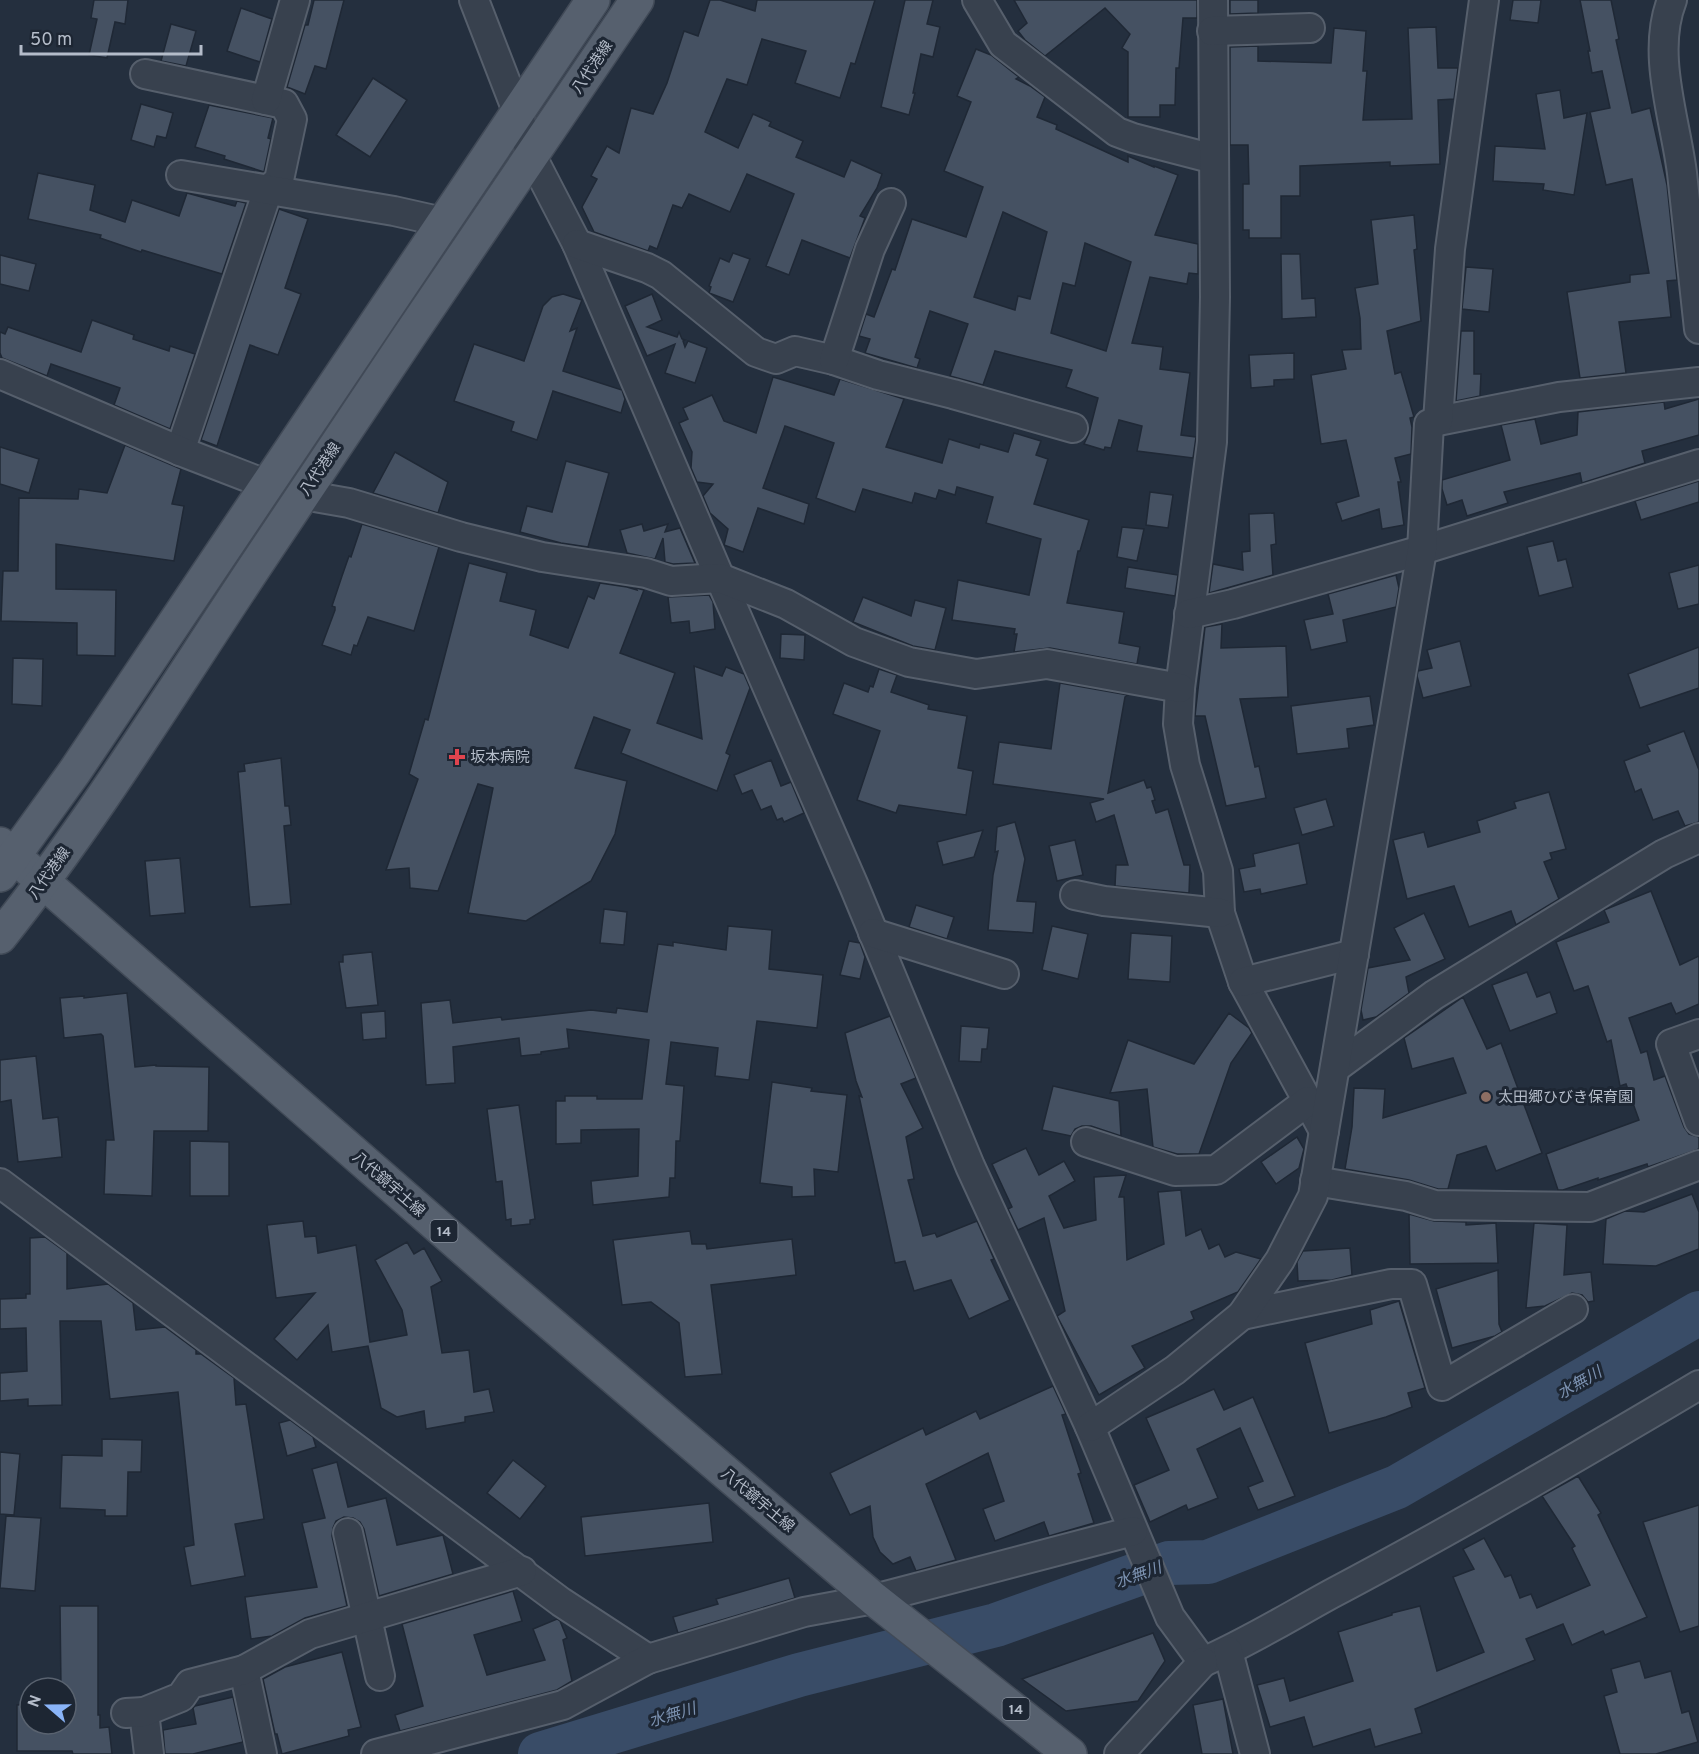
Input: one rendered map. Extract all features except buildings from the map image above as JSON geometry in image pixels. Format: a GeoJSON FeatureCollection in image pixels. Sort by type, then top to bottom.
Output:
{"type":"FeatureCollection","features":[{"type":"Feature","properties":{"kind":"main road"},"geometry":{"type":"LineString","coordinates":[[5,859],[75,771],[593,0]]}},
{"type":"Feature","properties":{"kind":"main road","name":"八代港線"},"geometry":{"type":"LineString","coordinates":[[0,937],[43,883],[637,0]]}},
{"type":"Feature","properties":{"kind":"main road","name":"八代鏡宇土線"},"geometry":{"type":"LineString","coordinates":[[5,859],[43,883],[488,1270],[883,1606]]}},
{"type":"Feature","properties":{"kind":"main road","name":"14"},"geometry":{"type":"LineString","coordinates":[[883,1606],[1070,1754]]}},
{"type":"Feature","properties":{"kind":"street"},"geometry":{"type":"LineString","coordinates":[[266,100],[295,0]]}},
{"type":"Feature","properties":{"kind":"street"},"geometry":{"type":"LineString","coordinates":[[474,0],[517,111],[531,155],[577,244],[854,886],[970,1166],[1090,1427],[1170,1617],[1215,1657],[1255,1754]]}},
{"type":"Feature","properties":{"kind":"street"},"geometry":{"type":"LineString","coordinates":[[977,0],[1003,44],[1117,132],[1214,159]]}},
{"type":"Feature","properties":{"kind":"street"},"geometry":{"type":"LineString","coordinates":[[1213,0],[1215,297],[1212,442],[1180,688],[1178,724],[1185,765],[1218,871],[1220,913],[1243,982],[1324,1131]]}},
{"type":"Feature","properties":{"kind":"street"},"geometry":{"type":"LineString","coordinates":[[1438,421],[1450,249],[1484,0]]}},
{"type":"Feature","properties":{"kind":"street"},"geometry":{"type":"LineString","coordinates":[[1672,0],[1666,14],[1662,52],[1682,171],[1699,329]]}},
{"type":"Feature","properties":{"kind":"street"},"geometry":{"type":"LineString","coordinates":[[1212,31],[1310,28]]}},
{"type":"Feature","properties":{"kind":"street"},"geometry":{"type":"LineString","coordinates":[[145,74],[284,104],[292,119],[279,180],[268,190],[180,451]]}},
{"type":"Feature","properties":{"kind":"street"},"geometry":{"type":"LineString","coordinates":[[181,175],[394,211],[443,222]]}},
{"type":"Feature","properties":{"kind":"street"},"geometry":{"type":"LineString","coordinates":[[834,360],[870,249],[891,203]]}},
{"type":"Feature","properties":{"kind":"street"},"geometry":{"type":"LineString","coordinates":[[577,244],[660,275],[756,352],[776,359],[795,351],[834,360],[878,375],[1073,428]]}},
{"type":"Feature","properties":{"kind":"street"},"geometry":{"type":"LineString","coordinates":[[0,374],[180,451],[268,485]]}},
{"type":"Feature","properties":{"kind":"street"},"geometry":{"type":"LineString","coordinates":[[1090,1427],[1175,1370],[1242,1315],[1280,1260],[1313,1196],[1422,550],[1429,424],[1558,397],[1699,382]]}},
{"type":"Feature","properties":{"kind":"street"},"geometry":{"type":"LineString","coordinates":[[1189,614],[1233,604],[1422,550],[1699,464]]}},
{"type":"Feature","properties":{"kind":"street"},"geometry":{"type":"LineString","coordinates":[[303,495],[349,503],[461,537],[542,557],[646,573],[671,581],[720,578],[786,604],[854,642],[909,662],[976,674],[1047,664],[1180,688]]}},
{"type":"Feature","properties":{"kind":"street"},"geometry":{"type":"LineString","coordinates":[[1335,1068],[1434,995],[1664,854],[1699,838]]}},
{"type":"Feature","properties":{"kind":"street"},"geometry":{"type":"LineString","coordinates":[[1075,895],[1104,902],[1220,913]]}},
{"type":"Feature","properties":{"kind":"street"},"geometry":{"type":"LineString","coordinates":[[873,933],[1004,974]]}},
{"type":"Feature","properties":{"kind":"street"},"geometry":{"type":"LineString","coordinates":[[1243,982],[1354,954]]}},
{"type":"Feature","properties":{"kind":"street"},"geometry":{"type":"LineString","coordinates":[[1699,1034],[1671,1044],[1699,1121]]}},
{"type":"Feature","properties":{"kind":"street"},"geometry":{"type":"LineString","coordinates":[[1086,1142],[1174,1171],[1215,1170],[1308,1101]]}},
{"type":"Feature","properties":{"kind":"street"},"geometry":{"type":"LineString","coordinates":[[1315,1181],[1406,1196],[1435,1205],[1590,1208],[1699,1165]]}},
{"type":"Feature","properties":{"kind":"street"},"geometry":{"type":"LineString","coordinates":[[0,1183],[561,1602],[648,1659]]}},
{"type":"Feature","properties":{"kind":"street"},"geometry":{"type":"LineString","coordinates":[[1242,1315],[1392,1284],[1412,1284],[1434,1392],[1573,1309]]}},
{"type":"Feature","properties":{"kind":"street"},"geometry":{"type":"LineString","coordinates":[[1119,1754],[1215,1657],[1509,1497],[1699,1385]]}},
{"type":"Feature","properties":{"kind":"street"},"geometry":{"type":"LineString","coordinates":[[348,1533],[380,1676]]}},
{"type":"Feature","properties":{"kind":"street"},"geometry":{"type":"LineString","coordinates":[[376,1754],[563,1705],[648,1659],[804,1612],[883,1606],[1137,1539]]}},
{"type":"Feature","properties":{"kind":"street"},"geometry":{"type":"LineString","coordinates":[[149,1754],[135,1712],[181,1697],[190,1684],[244,1670],[310,1634],[522,1571]]}},
{"type":"Feature","properties":{"kind":"street"},"geometry":{"type":"LineString","coordinates":[[244,1670],[262,1754]]}},
{"type":"Feature","properties":{"kind":"waterway","name":"水無川"},"geometry":{"type":"LineString","coordinates":[[540,1754],[799,1675],[996,1625],[1169,1563],[1208,1562],[1397,1487],[1699,1313]]}},
{"type":"Feature","properties":{"kind":"place","name":"坂本病院"},"geometry":{"type":"Point","coordinates":[457,757]}},
{"type":"Feature","properties":{"kind":"place","name":"太田郷ひびき保育園"},"geometry":{"type":"Point","coordinates":[1486,1097]}}]}
